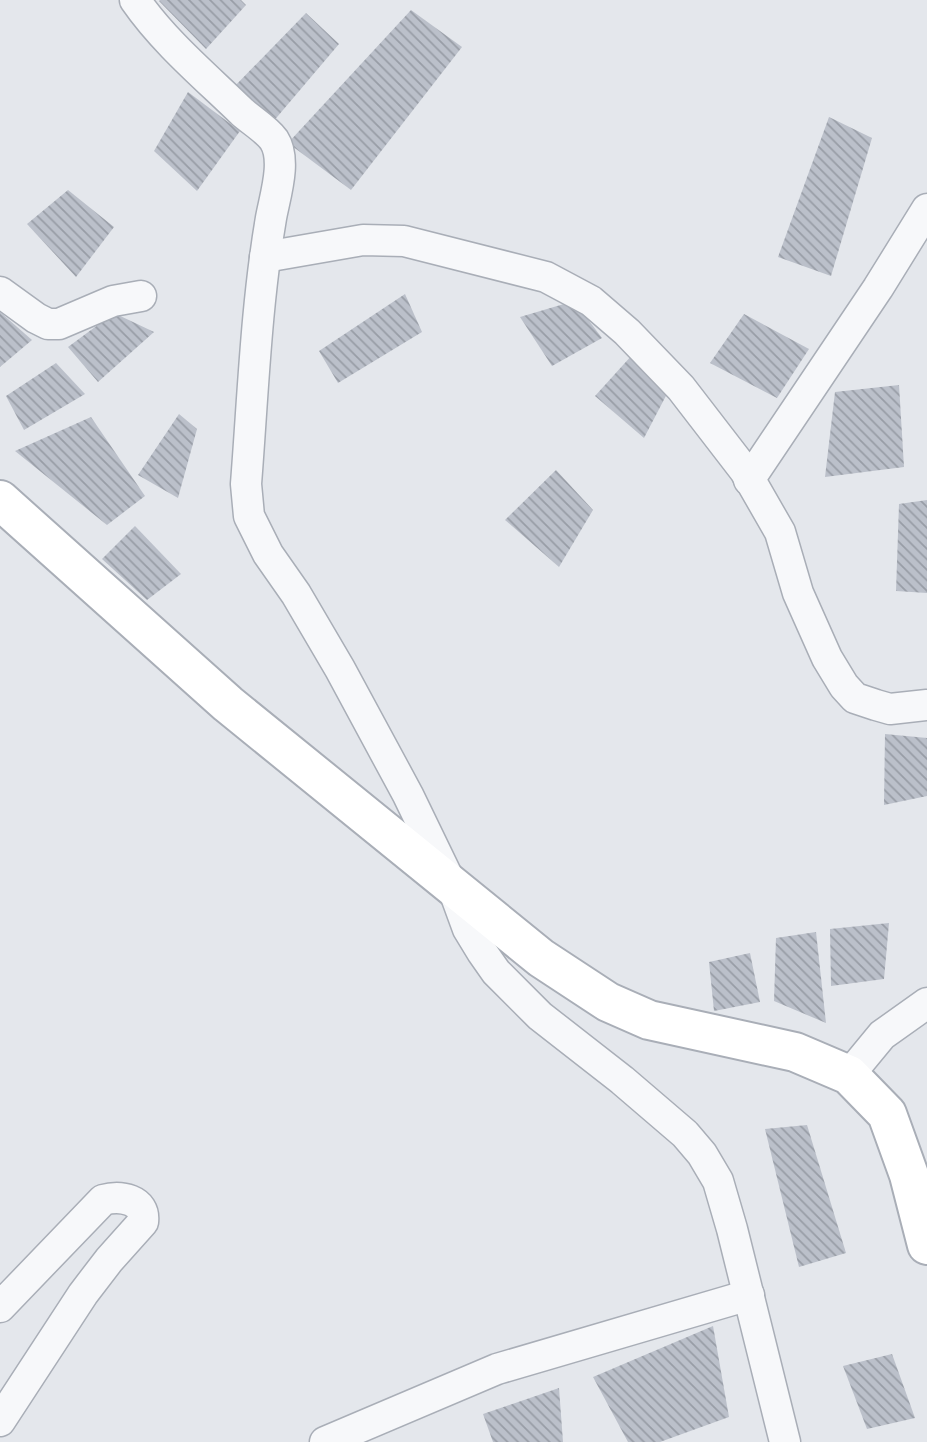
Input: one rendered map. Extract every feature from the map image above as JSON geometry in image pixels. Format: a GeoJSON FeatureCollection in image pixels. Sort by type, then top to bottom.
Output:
{"type":"FeatureCollection","features":[{"type":"Feature","properties":{"kind":"main road"},"geometry":{"type":"LineString","coordinates":[[0,500],[228,704],[541,958],[608,1002],[649,1020],[795,1052],[849,1075],[887,1114],[909,1175],[927,1245]]}},
{"type":"Feature","properties":{"kind":"street"},"geometry":{"type":"LineString","coordinates":[[135,0],[190,62],[275,142],[279,150],[278,174],[265,257],[246,484],[249,516],[268,554],[296,594],[346,681],[408,795],[453,888],[468,929],[496,972],[559,1032],[622,1080],[685,1134],[702,1154],[718,1181],[785,1442]]}},
{"type":"Feature","properties":{"kind":"street"},"geometry":{"type":"LineString","coordinates":[[750,480],[878,288],[927,209]]}},
{"type":"Feature","properties":{"kind":"street"},"geometry":{"type":"LineString","coordinates":[[265,257],[363,240],[404,241],[546,276],[591,301],[627,332],[681,388],[750,480],[780,532],[798,593],[827,658],[844,686],[855,698],[890,709],[927,705]]}},
{"type":"Feature","properties":{"kind":"street"},"geometry":{"type":"LineString","coordinates":[[0,292],[48,324],[59,324],[105,304],[141,296]]}},
{"type":"Feature","properties":{"kind":"street"},"geometry":{"type":"LineString","coordinates":[[849,1075],[882,1035],[927,1003]]}},
{"type":"Feature","properties":{"kind":"street"},"geometry":{"type":"LineString","coordinates":[[0,1307],[103,1200],[119,1197],[129,1200],[141,1209],[143,1222],[83,1294],[0,1421]]}},
{"type":"Feature","properties":{"kind":"street"},"geometry":{"type":"LineString","coordinates":[[325,1442],[497,1369],[749,1295]]}},
{"type":"Feature","properties":{"kind":"building"},"geometry":{"type":"Polygon","coordinates":[[[160,0],[241,0],[246,5],[206,49],[160,0]]]}},
{"type":"Feature","properties":{"kind":"building"},"geometry":{"type":"Polygon","coordinates":[[[411,10],[462,47],[351,190],[288,143],[411,10]]]}},
{"type":"Feature","properties":{"kind":"building"},"geometry":{"type":"Polygon","coordinates":[[[306,13],[339,44],[272,123],[232,89],[306,13]]]}},
{"type":"Feature","properties":{"kind":"building"},"geometry":{"type":"Polygon","coordinates":[[[188,92],[240,131],[197,191],[154,151],[188,92]]]}},
{"type":"Feature","properties":{"kind":"building"},"geometry":{"type":"Polygon","coordinates":[[[829,117],[872,138],[831,276],[778,257],[829,117]]]}},
{"type":"Feature","properties":{"kind":"building"},"geometry":{"type":"Polygon","coordinates":[[[68,190],[114,227],[76,277],[27,224],[68,190]]]}},
{"type":"Feature","properties":{"kind":"building"},"geometry":{"type":"Polygon","coordinates":[[[405,294],[422,332],[338,383],[319,351],[405,294]]]}},
{"type":"Feature","properties":{"kind":"building"},"geometry":{"type":"Polygon","coordinates":[[[574,301],[602,338],[552,366],[520,317],[574,301]]]}},
{"type":"Feature","properties":{"kind":"building"},"geometry":{"type":"Polygon","coordinates":[[[0,312],[32,340],[0,367],[0,312]]]}},
{"type":"Feature","properties":{"kind":"building"},"geometry":{"type":"Polygon","coordinates":[[[114,313],[154,332],[98,382],[68,347],[114,313]]]}},
{"type":"Feature","properties":{"kind":"building"},"geometry":{"type":"Polygon","coordinates":[[[744,314],[809,349],[777,398],[710,363],[744,314]]]}},
{"type":"Feature","properties":{"kind":"building"},"geometry":{"type":"Polygon","coordinates":[[[633,354],[669,390],[644,438],[595,396],[633,354]]]}},
{"type":"Feature","properties":{"kind":"building"},"geometry":{"type":"Polygon","coordinates":[[[56,363],[85,394],[24,430],[6,396],[56,363]]]}},
{"type":"Feature","properties":{"kind":"building"},"geometry":{"type":"Polygon","coordinates":[[[899,385],[904,467],[825,477],[835,392],[899,385]]]}},
{"type":"Feature","properties":{"kind":"building"},"geometry":{"type":"Polygon","coordinates":[[[179,414],[197,429],[178,498],[138,475],[179,414]]]}},
{"type":"Feature","properties":{"kind":"building"},"geometry":{"type":"Polygon","coordinates":[[[91,417],[145,496],[107,525],[15,451],[91,417]]]}},
{"type":"Feature","properties":{"kind":"building"},"geometry":{"type":"Polygon","coordinates":[[[556,470],[593,510],[559,567],[505,520],[556,470]]]}},
{"type":"Feature","properties":{"kind":"building"},"geometry":{"type":"Polygon","coordinates":[[[927,500],[927,593],[896,591],[899,504],[927,500]]]}},
{"type":"Feature","properties":{"kind":"building"},"geometry":{"type":"Polygon","coordinates":[[[135,526],[181,574],[147,600],[102,559],[135,526]]]}},
{"type":"Feature","properties":{"kind":"building"},"geometry":{"type":"Polygon","coordinates":[[[885,734],[927,738],[927,796],[884,805],[885,734]]]}},
{"type":"Feature","properties":{"kind":"building"},"geometry":{"type":"Polygon","coordinates":[[[889,923],[884,979],[831,986],[830,929],[889,923]]]}},
{"type":"Feature","properties":{"kind":"building"},"geometry":{"type":"Polygon","coordinates":[[[816,932],[826,1023],[774,1001],[776,938],[816,932]]]}},
{"type":"Feature","properties":{"kind":"building"},"geometry":{"type":"Polygon","coordinates":[[[750,953],[760,1002],[714,1011],[709,962],[750,953]]]}},
{"type":"Feature","properties":{"kind":"building"},"geometry":{"type":"Polygon","coordinates":[[[807,1125],[846,1253],[799,1267],[765,1129],[807,1125]]]}},
{"type":"Feature","properties":{"kind":"building"},"geometry":{"type":"Polygon","coordinates":[[[713,1326],[729,1417],[660,1442],[628,1442],[593,1377],[713,1326]]]}},
{"type":"Feature","properties":{"kind":"building"},"geometry":{"type":"Polygon","coordinates":[[[892,1354],[915,1418],[867,1429],[843,1366],[892,1354]]]}},
{"type":"Feature","properties":{"kind":"building"},"geometry":{"type":"Polygon","coordinates":[[[559,1388],[563,1442],[493,1442],[483,1414],[559,1388]]]}}]}
